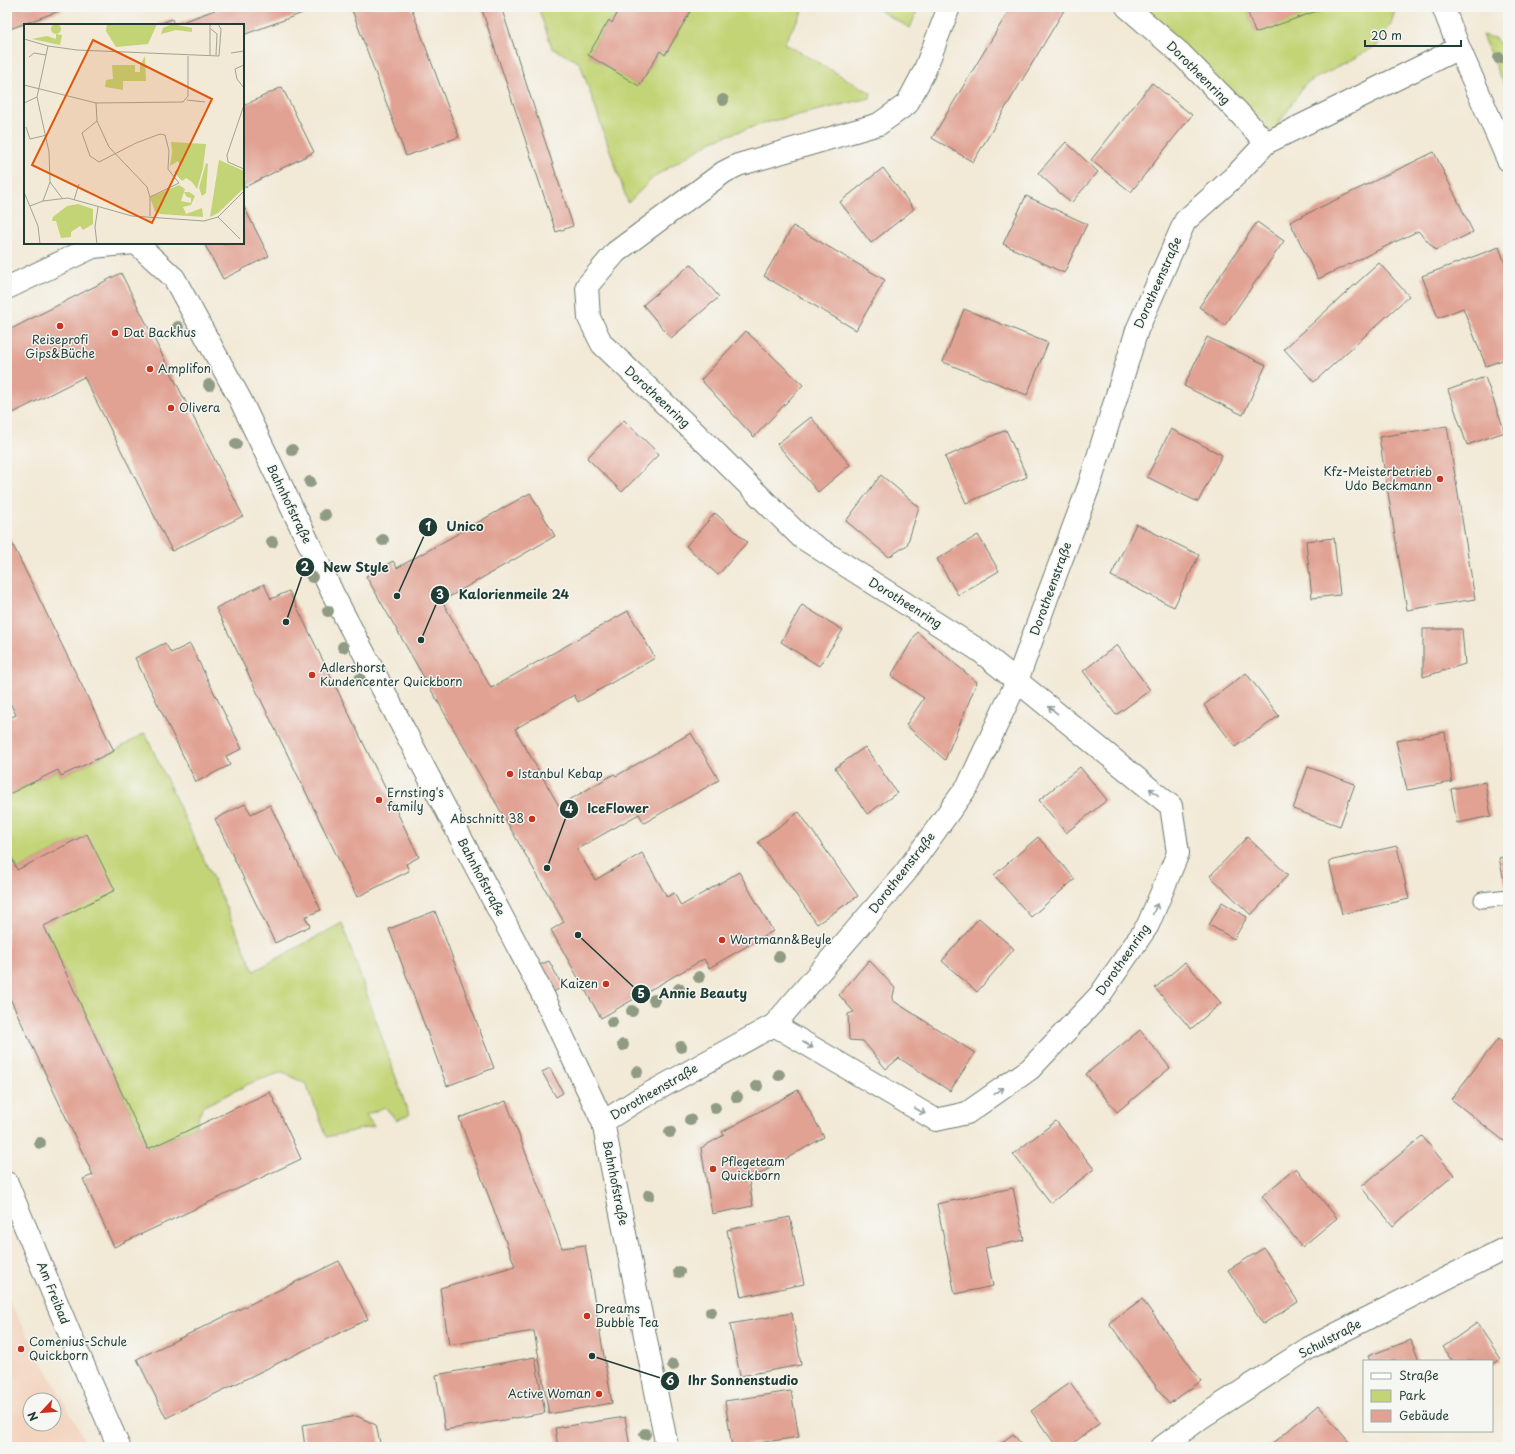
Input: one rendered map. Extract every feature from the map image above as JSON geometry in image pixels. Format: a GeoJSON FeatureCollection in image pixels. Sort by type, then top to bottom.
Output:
{"type":"FeatureCollection","features":[{"type":"Feature","properties":{"kind":"street","name":"Dorotheenring"},"geometry":{"type":"LineString","coordinates":[[774,1026],[936,1120],[967,1113],[1030,1069],[1100,995],[1148,925],[1178,853],[1171,806],[980,651],[801,537],[710,447],[602,344],[589,318],[587,286],[616,252],[724,172],[738,165],[879,124],[907,104],[924,72],[949,7]]}},
{"type":"Feature","properties":{"kind":"street","name":"Dorotheenring"},"geometry":{"type":"LineString","coordinates":[[1126,7],[1180,53],[1239,113],[1266,144]]}},
{"type":"Feature","properties":{"kind":"street"},"geometry":{"type":"LineString","coordinates":[[1443,7],[1459,48],[1508,160]]}},
{"type":"Feature","properties":{"kind":"street","name":"Dorotheenstraße"},"geometry":{"type":"LineString","coordinates":[[603,1122],[636,1101],[774,1026],[905,873],[970,784],[1018,681],[1048,595],[1089,486],[1137,330],[1185,221],[1236,175],[1266,144],[1459,48]]}},
{"type":"Feature","properties":{"kind":"street","name":"Bahnhofstraße"},"geometry":{"type":"LineString","coordinates":[[7,288],[94,247],[125,244]]}},
{"type":"Feature","properties":{"kind":"street","name":"Bahnhofstraße"},"geometry":{"type":"LineString","coordinates":[[136,244],[174,278],[240,399],[333,594],[542,993],[603,1122],[667,1447]]}},
{"type":"Feature","properties":{"kind":"street","name":"Am Freibad"},"geometry":{"type":"LineString","coordinates":[[7,1183],[119,1447]]}},
{"type":"Feature","properties":{"kind":"street","name":"Schulstraße"},"geometry":{"type":"LineString","coordinates":[[1162,1447],[1202,1417],[1309,1348],[1508,1247]]}},
{"type":"Feature","properties":{"kind":"lane"},"geometry":{"type":"LineString","coordinates":[[1482,900],[1508,897]]}},
{"type":"Feature","properties":{"kind":"shaded area","name":"Comenius-Schule Quickborn"},"geometry":{"type":"Polygon","coordinates":[[[7,1297],[59,1392],[22,1392],[22,1432],[62,1432],[62,1398],[89,1447],[7,1447],[7,1297]]]}},
{"type":"Feature","properties":{"kind":"green space"},"geometry":{"type":"Polygon","coordinates":[[[538,7],[605,7],[617,14],[612,23],[609,20],[588,55],[639,86],[660,51],[665,55],[693,7],[805,7],[784,43],[871,93],[870,98],[765,123],[714,140],[655,176],[628,203],[580,63],[552,48],[538,7]]]}},
{"type":"Feature","properties":{"kind":"green space"},"geometry":{"type":"Polygon","coordinates":[[[873,7],[919,7],[910,28],[873,7]]]}},
{"type":"Feature","properties":{"kind":"green space"},"geometry":{"type":"Polygon","coordinates":[[[1126,7],[1246,7],[1255,32],[1329,7],[1396,7],[1391,24],[1377,46],[1305,84],[1266,143],[1126,7]]]}},
{"type":"Feature","properties":{"kind":"green space"},"geometry":{"type":"Polygon","coordinates":[[[1482,35],[1495,38],[1508,54],[1508,90],[1500,77],[1482,35]]]}},
{"type":"Feature","properties":{"kind":"green space"},"geometry":{"type":"Polygon","coordinates":[[[145,733],[221,896],[254,971],[342,923],[409,1115],[396,1120],[385,1107],[366,1115],[374,1126],[327,1137],[306,1084],[283,1072],[253,1082],[202,1107],[196,1126],[148,1149],[44,926],[87,834],[17,870],[13,860],[7,859],[7,795],[58,770],[61,776],[114,751],[145,733]]]}},
{"type":"Feature","properties":{"kind":"building"},"geometry":{"type":"Polygon","coordinates":[[[7,7],[70,7],[7,30],[7,7]]]}},
{"type":"Feature","properties":{"kind":"building"},"geometry":{"type":"Polygon","coordinates":[[[223,7],[319,7],[244,35],[244,24],[177,24],[223,7]]]}},
{"type":"Feature","properties":{"kind":"building"},"geometry":{"type":"Polygon","coordinates":[[[347,7],[411,7],[459,137],[406,156],[352,10],[347,7]]]}},
{"type":"Feature","properties":{"kind":"building"},"geometry":{"type":"Polygon","coordinates":[[[481,7],[501,7],[573,226],[556,232],[481,7]]]}},
{"type":"Feature","properties":{"kind":"building"},"geometry":{"type":"Polygon","coordinates":[[[605,7],[693,7],[665,55],[660,51],[639,86],[588,55],[609,20],[612,23],[617,14],[605,7]]]}},
{"type":"Feature","properties":{"kind":"building"},"geometry":{"type":"Polygon","coordinates":[[[1011,7],[1066,7],[973,162],[932,138],[1011,7]]]}},
{"type":"Feature","properties":{"kind":"building"},"geometry":{"type":"Polygon","coordinates":[[[1246,7],[1328,7],[1255,33],[1246,7]]]}},
{"type":"Feature","properties":{"kind":"building"},"geometry":{"type":"Polygon","coordinates":[[[172,19],[174,24],[160,24],[172,19]]]}},
{"type":"Feature","properties":{"kind":"building"},"geometry":{"type":"Polygon","coordinates":[[[1152,83],[1192,115],[1131,192],[1091,160],[1152,83]]]}},
{"type":"Feature","properties":{"kind":"building"},"geometry":{"type":"Polygon","coordinates":[[[282,87],[314,152],[244,187],[244,106],[282,87]]]}},
{"type":"Feature","properties":{"kind":"building"},"geometry":{"type":"Polygon","coordinates":[[[1066,142],[1098,172],[1071,203],[1038,173],[1066,142]]]}},
{"type":"Feature","properties":{"kind":"building"},"geometry":{"type":"Polygon","coordinates":[[[1434,152],[1473,232],[1436,250],[1418,231],[1318,279],[1290,222],[1434,152]]]}},
{"type":"Feature","properties":{"kind":"building"},"geometry":{"type":"Polygon","coordinates":[[[883,168],[914,209],[871,243],[840,202],[883,168]]]}},
{"type":"Feature","properties":{"kind":"building"},"geometry":{"type":"Polygon","coordinates":[[[1026,196],[1087,224],[1064,273],[1003,244],[1026,196]]]}},
{"type":"Feature","properties":{"kind":"building"},"geometry":{"type":"Polygon","coordinates":[[[244,207],[269,256],[223,279],[205,244],[244,244],[244,207]]]}},
{"type":"Feature","properties":{"kind":"building"},"geometry":{"type":"Polygon","coordinates":[[[1257,222],[1284,241],[1225,325],[1199,307],[1257,222]]]}},
{"type":"Feature","properties":{"kind":"building"},"geometry":{"type":"Polygon","coordinates":[[[793,226],[885,280],[856,330],[764,276],[793,226]]]}},
{"type":"Feature","properties":{"kind":"building"},"geometry":{"type":"Polygon","coordinates":[[[1499,247],[1508,272],[1508,358],[1486,366],[1463,308],[1438,318],[1422,276],[1499,247]]]}},
{"type":"Feature","properties":{"kind":"building"},"geometry":{"type":"Polygon","coordinates":[[[1379,263],[1409,296],[1314,382],[1284,349],[1379,263]]]}},
{"type":"Feature","properties":{"kind":"building"},"geometry":{"type":"Polygon","coordinates":[[[691,264],[719,297],[671,338],[643,305],[691,264]]]}},
{"type":"Feature","properties":{"kind":"building"},"geometry":{"type":"Polygon","coordinates":[[[121,273],[243,516],[172,551],[84,377],[7,416],[7,331],[121,273]]]}},
{"type":"Feature","properties":{"kind":"building"},"geometry":{"type":"Polygon","coordinates":[[[964,309],[1048,343],[1027,395],[943,362],[964,309]]]}},
{"type":"Feature","properties":{"kind":"building"},"geometry":{"type":"Polygon","coordinates":[[[746,331],[803,385],[754,437],[701,380],[746,331]]]}},
{"type":"Feature","properties":{"kind":"building"},"geometry":{"type":"Polygon","coordinates":[[[1207,337],[1266,365],[1243,415],[1184,386],[1207,337]]]}},
{"type":"Feature","properties":{"kind":"building"},"geometry":{"type":"Polygon","coordinates":[[[1485,377],[1505,432],[1467,445],[1448,390],[1485,377]]]}},
{"type":"Feature","properties":{"kind":"building"},"geometry":{"type":"Polygon","coordinates":[[[811,417],[850,465],[818,492],[777,444],[811,417]]]}},
{"type":"Feature","properties":{"kind":"building"},"geometry":{"type":"Polygon","coordinates":[[[624,420],[659,454],[622,492],[587,458],[624,420]]]}},
{"type":"Feature","properties":{"kind":"building"},"geometry":{"type":"Polygon","coordinates":[[[1447,426],[1475,599],[1407,610],[1379,437],[1447,426]]]}},
{"type":"Feature","properties":{"kind":"building"},"geometry":{"type":"Polygon","coordinates":[[[1171,429],[1222,455],[1198,502],[1147,477],[1171,429]]]}},
{"type":"Feature","properties":{"kind":"building"},"geometry":{"type":"Polygon","coordinates":[[[1006,430],[1027,477],[966,503],[945,457],[1006,430]]]}},
{"type":"Feature","properties":{"kind":"building"},"geometry":{"type":"Polygon","coordinates":[[[881,475],[919,507],[907,545],[889,557],[846,521],[881,475]]]}},
{"type":"Feature","properties":{"kind":"building"},"geometry":{"type":"Polygon","coordinates":[[[530,493],[555,536],[442,601],[491,688],[628,611],[655,658],[578,702],[574,695],[515,729],[559,806],[614,774],[616,776],[691,733],[719,780],[644,823],[639,814],[577,849],[595,880],[642,853],[667,897],[674,893],[681,906],[739,872],[773,931],[709,968],[704,959],[601,1018],[551,930],[564,922],[366,576],[393,561],[397,568],[530,493]]]}},
{"type":"Feature","properties":{"kind":"building"},"geometry":{"type":"Polygon","coordinates":[[[715,513],[747,542],[718,575],[686,546],[715,513]]]}},
{"type":"Feature","properties":{"kind":"building"},"geometry":{"type":"Polygon","coordinates":[[[1136,524],[1199,555],[1174,607],[1111,576],[1136,524]]]}},
{"type":"Feature","properties":{"kind":"building"},"geometry":{"type":"Polygon","coordinates":[[[7,533],[114,751],[61,776],[58,770],[7,795],[7,719],[16,715],[7,697],[7,533]]]}},
{"type":"Feature","properties":{"kind":"building"},"geometry":{"type":"Polygon","coordinates":[[[978,535],[999,571],[958,595],[937,559],[978,535]]]}},
{"type":"Feature","properties":{"kind":"building"},"geometry":{"type":"Polygon","coordinates":[[[1334,538],[1340,595],[1312,598],[1306,541],[1334,538]]]}},
{"type":"Feature","properties":{"kind":"building"},"geometry":{"type":"Polygon","coordinates":[[[264,584],[271,599],[289,591],[419,857],[406,864],[409,871],[357,897],[216,608],[264,584]]]}},
{"type":"Feature","properties":{"kind":"building"},"geometry":{"type":"Polygon","coordinates":[[[802,605],[843,630],[819,666],[781,642],[802,605]]]}},
{"type":"Feature","properties":{"kind":"building"},"geometry":{"type":"Polygon","coordinates":[[[1423,629],[1462,629],[1465,664],[1423,677],[1423,629]]]}},
{"type":"Feature","properties":{"kind":"building"},"geometry":{"type":"Polygon","coordinates":[[[917,632],[977,682],[945,760],[906,725],[924,698],[891,676],[917,632]]]}},
{"type":"Feature","properties":{"kind":"building"},"geometry":{"type":"Polygon","coordinates":[[[165,643],[171,653],[190,644],[242,749],[226,756],[230,765],[196,782],[135,658],[165,643]]]}},
{"type":"Feature","properties":{"kind":"building"},"geometry":{"type":"Polygon","coordinates":[[[1117,645],[1150,690],[1116,715],[1083,671],[1117,645]]]}},
{"type":"Feature","properties":{"kind":"building"},"geometry":{"type":"Polygon","coordinates":[[[1246,673],[1279,716],[1235,747],[1204,705],[1246,673]]]}},
{"type":"Feature","properties":{"kind":"building"},"geometry":{"type":"Polygon","coordinates":[[[1445,732],[1452,782],[1407,790],[1396,741],[1445,732]]]}},
{"type":"Feature","properties":{"kind":"building"},"geometry":{"type":"Polygon","coordinates":[[[865,747],[897,793],[867,814],[835,768],[865,747]]]}},
{"type":"Feature","properties":{"kind":"building"},"geometry":{"type":"Polygon","coordinates":[[[1080,767],[1107,800],[1066,833],[1039,800],[1080,767]]]}},
{"type":"Feature","properties":{"kind":"building"},"geometry":{"type":"Polygon","coordinates":[[[1308,767],[1355,784],[1340,826],[1293,809],[1308,767]]]}},
{"type":"Feature","properties":{"kind":"building"},"geometry":{"type":"Polygon","coordinates":[[[1485,782],[1491,816],[1457,823],[1451,789],[1485,782]]]}},
{"type":"Feature","properties":{"kind":"building"},"geometry":{"type":"Polygon","coordinates":[[[245,804],[251,814],[270,805],[321,910],[305,917],[310,926],[275,943],[215,819],[245,804]]]}},
{"type":"Feature","properties":{"kind":"building"},"geometry":{"type":"Polygon","coordinates":[[[799,812],[858,896],[817,924],[758,842],[799,812]]]}},
{"type":"Feature","properties":{"kind":"building"},"geometry":{"type":"Polygon","coordinates":[[[87,834],[115,890],[44,926],[148,1149],[270,1092],[301,1159],[114,1247],[83,1179],[93,1175],[7,992],[7,863],[13,860],[17,870],[87,834]]]}},
{"type":"Feature","properties":{"kind":"building"},"geometry":{"type":"Polygon","coordinates":[[[1038,837],[1075,879],[1031,917],[994,875],[1038,837]]]}},
{"type":"Feature","properties":{"kind":"building"},"geometry":{"type":"Polygon","coordinates":[[[1247,837],[1288,875],[1251,915],[1210,876],[1247,837]]]}},
{"type":"Feature","properties":{"kind":"building"},"geometry":{"type":"Polygon","coordinates":[[[1397,846],[1409,899],[1342,914],[1329,861],[1397,846]]]}},
{"type":"Feature","properties":{"kind":"building"},"geometry":{"type":"Polygon","coordinates":[[[1508,856],[1508,884],[1505,885],[1499,858],[1508,856]]]}},
{"type":"Feature","properties":{"kind":"building"},"geometry":{"type":"Polygon","coordinates":[[[1222,902],[1247,917],[1234,939],[1209,925],[1222,902]]]}},
{"type":"Feature","properties":{"kind":"building"},"geometry":{"type":"Polygon","coordinates":[[[435,911],[494,1068],[447,1086],[389,929],[435,911]]]}},
{"type":"Feature","properties":{"kind":"building"},"geometry":{"type":"Polygon","coordinates":[[[979,918],[1014,949],[977,992],[942,961],[979,918]]]}},
{"type":"Feature","properties":{"kind":"building"},"geometry":{"type":"Polygon","coordinates":[[[869,960],[895,988],[892,1000],[975,1053],[950,1091],[899,1058],[886,1069],[863,1041],[849,1040],[848,1014],[854,1012],[839,995],[869,960]]]}},
{"type":"Feature","properties":{"kind":"building"},"geometry":{"type":"Polygon","coordinates":[[[549,961],[563,987],[553,992],[539,965],[549,961]]]}},
{"type":"Feature","properties":{"kind":"building"},"geometry":{"type":"Polygon","coordinates":[[[1185,962],[1221,1003],[1191,1029],[1155,988],[1185,962]]]}},
{"type":"Feature","properties":{"kind":"building"},"geometry":{"type":"Polygon","coordinates":[[[1140,1030],[1170,1068],[1117,1112],[1086,1074],[1140,1030]]]}},
{"type":"Feature","properties":{"kind":"building"},"geometry":{"type":"Polygon","coordinates":[[[1498,1039],[1508,1047],[1508,1136],[1504,1141],[1451,1099],[1498,1039]]]}},
{"type":"Feature","properties":{"kind":"building"},"geometry":{"type":"Polygon","coordinates":[[[550,1068],[563,1093],[556,1097],[542,1072],[550,1068]]]}},
{"type":"Feature","properties":{"kind":"building"},"geometry":{"type":"Polygon","coordinates":[[[798,1090],[824,1137],[749,1180],[753,1206],[712,1214],[701,1148],[724,1135],[722,1132],[798,1090]]]}},
{"type":"Feature","properties":{"kind":"building"},"geometry":{"type":"Polygon","coordinates":[[[506,1101],[562,1248],[585,1245],[612,1403],[549,1414],[534,1331],[449,1345],[440,1288],[515,1266],[459,1118],[506,1101]]]}},
{"type":"Feature","properties":{"kind":"building"},"geometry":{"type":"Polygon","coordinates":[[[1056,1121],[1094,1169],[1051,1203],[1013,1154],[1056,1121]]]}},
{"type":"Feature","properties":{"kind":"building"},"geometry":{"type":"Polygon","coordinates":[[[1422,1136],[1454,1175],[1393,1226],[1361,1187],[1422,1136]]]}},
{"type":"Feature","properties":{"kind":"building"},"geometry":{"type":"Polygon","coordinates":[[[1296,1168],[1337,1218],[1302,1247],[1262,1196],[1296,1168]]]}},
{"type":"Feature","properties":{"kind":"building"},"geometry":{"type":"Polygon","coordinates":[[[1013,1188],[1024,1240],[985,1248],[993,1286],[955,1294],[937,1204],[1013,1188]]]}},
{"type":"Feature","properties":{"kind":"building"},"geometry":{"type":"Polygon","coordinates":[[[790,1217],[804,1284],[741,1297],[727,1230],[790,1217]]]}},
{"type":"Feature","properties":{"kind":"building"},"geometry":{"type":"Polygon","coordinates":[[[1264,1248],[1298,1302],[1263,1324],[1228,1270],[1264,1248]]]}},
{"type":"Feature","properties":{"kind":"building"},"geometry":{"type":"Polygon","coordinates":[[[339,1261],[368,1319],[166,1418],[137,1359],[339,1261]]]}},
{"type":"Feature","properties":{"kind":"building"},"geometry":{"type":"Polygon","coordinates":[[[1142,1299],[1201,1381],[1169,1404],[1109,1323],[1142,1299]]]}},
{"type":"Feature","properties":{"kind":"building"},"geometry":{"type":"Polygon","coordinates":[[[792,1313],[801,1365],[740,1376],[730,1324],[792,1313]]]}},
{"type":"Feature","properties":{"kind":"building"},"geometry":{"type":"Polygon","coordinates":[[[1477,1323],[1501,1359],[1493,1364],[1493,1360],[1452,1360],[1443,1347],[1477,1323]]]}},
{"type":"Feature","properties":{"kind":"building"},"geometry":{"type":"Polygon","coordinates":[[[1411,1340],[1419,1360],[1370,1360],[1368,1356],[1411,1340]]]}},
{"type":"Feature","properties":{"kind":"building"},"geometry":{"type":"Polygon","coordinates":[[[535,1357],[545,1413],[445,1430],[436,1375],[535,1357]]]}},
{"type":"Feature","properties":{"kind":"building"},"geometry":{"type":"Polygon","coordinates":[[[1070,1382],[1100,1423],[1068,1447],[1057,1447],[1031,1411],[1070,1382]]]}},
{"type":"Feature","properties":{"kind":"building"},"geometry":{"type":"Polygon","coordinates":[[[791,1391],[799,1437],[732,1447],[725,1401],[791,1391]]]}},
{"type":"Feature","properties":{"kind":"building"},"geometry":{"type":"Polygon","coordinates":[[[1318,1405],[1353,1447],[1269,1447],[1318,1405]]]}},
{"type":"Feature","properties":{"kind":"building"},"geometry":{"type":"Polygon","coordinates":[[[357,1416],[376,1425],[380,1443],[387,1447],[305,1447],[302,1425],[357,1416]]]}},
{"type":"Feature","properties":{"kind":"building"},"geometry":{"type":"Polygon","coordinates":[[[625,1417],[630,1447],[558,1447],[555,1428],[625,1417]]]}},
{"type":"Feature","properties":{"kind":"building"},"geometry":{"type":"Polygon","coordinates":[[[1013,1434],[1024,1447],[996,1447],[1013,1434]]]}},
{"type":"Feature","properties":{"kind":"place","name":"Reiseprofi Gips&Büche"},"geometry":{"type":"Point","coordinates":[60,326]}},
{"type":"Feature","properties":{"kind":"place","name":"Dat Backhus"},"geometry":{"type":"Point","coordinates":[115,333]}},
{"type":"Feature","properties":{"kind":"place","name":"Amplifon"},"geometry":{"type":"Point","coordinates":[150,369]}},
{"type":"Feature","properties":{"kind":"place","name":"Olivera"},"geometry":{"type":"Point","coordinates":[171,408]}},
{"type":"Feature","properties":{"kind":"place","name":"Kfz-Meisterbetrieb Udo Beckmann"},"geometry":{"type":"Point","coordinates":[1440,479]}},
{"type":"Feature","properties":{"kind":"place","name":"Unico"},"geometry":{"type":"Point","coordinates":[397,596]}},
{"type":"Feature","properties":{"kind":"place","name":"New Style"},"geometry":{"type":"Point","coordinates":[286,622]}},
{"type":"Feature","properties":{"kind":"place","name":"Kalorienmeile 24"},"geometry":{"type":"Point","coordinates":[421,640]}},
{"type":"Feature","properties":{"kind":"place","name":"Adlershorst Kundencenter Quickborn"},"geometry":{"type":"Point","coordinates":[312,675]}},
{"type":"Feature","properties":{"kind":"place","name":"Istanbul Kebap"},"geometry":{"type":"Point","coordinates":[510,774]}},
{"type":"Feature","properties":{"kind":"place","name":"Ernsting's family"},"geometry":{"type":"Point","coordinates":[379,800]}},
{"type":"Feature","properties":{"kind":"place","name":"Abschnitt 38"},"geometry":{"type":"Point","coordinates":[532,819]}},
{"type":"Feature","properties":{"kind":"place","name":"IceFlower"},"geometry":{"type":"Point","coordinates":[547,868]}},
{"type":"Feature","properties":{"kind":"place","name":"Annie Beauty"},"geometry":{"type":"Point","coordinates":[578,935]}},
{"type":"Feature","properties":{"kind":"place","name":"Wortmann&Beyle"},"geometry":{"type":"Point","coordinates":[722,940]}},
{"type":"Feature","properties":{"kind":"place","name":"Kaizen"},"geometry":{"type":"Point","coordinates":[606,984]}},
{"type":"Feature","properties":{"kind":"place","name":"Pflegeteam Quickborn"},"geometry":{"type":"Point","coordinates":[713,1169]}},
{"type":"Feature","properties":{"kind":"place","name":"Dreams Bubble Tea"},"geometry":{"type":"Point","coordinates":[587,1316]}},
{"type":"Feature","properties":{"kind":"place","name":"Comenius-Schule Quickborn"},"geometry":{"type":"Point","coordinates":[21,1349]}},
{"type":"Feature","properties":{"kind":"place","name":"Ihr Sonnenstudio"},"geometry":{"type":"Point","coordinates":[592,1356]}},
{"type":"Feature","properties":{"kind":"place","name":"Active Woman"},"geometry":{"type":"Point","coordinates":[599,1394]}}]}
